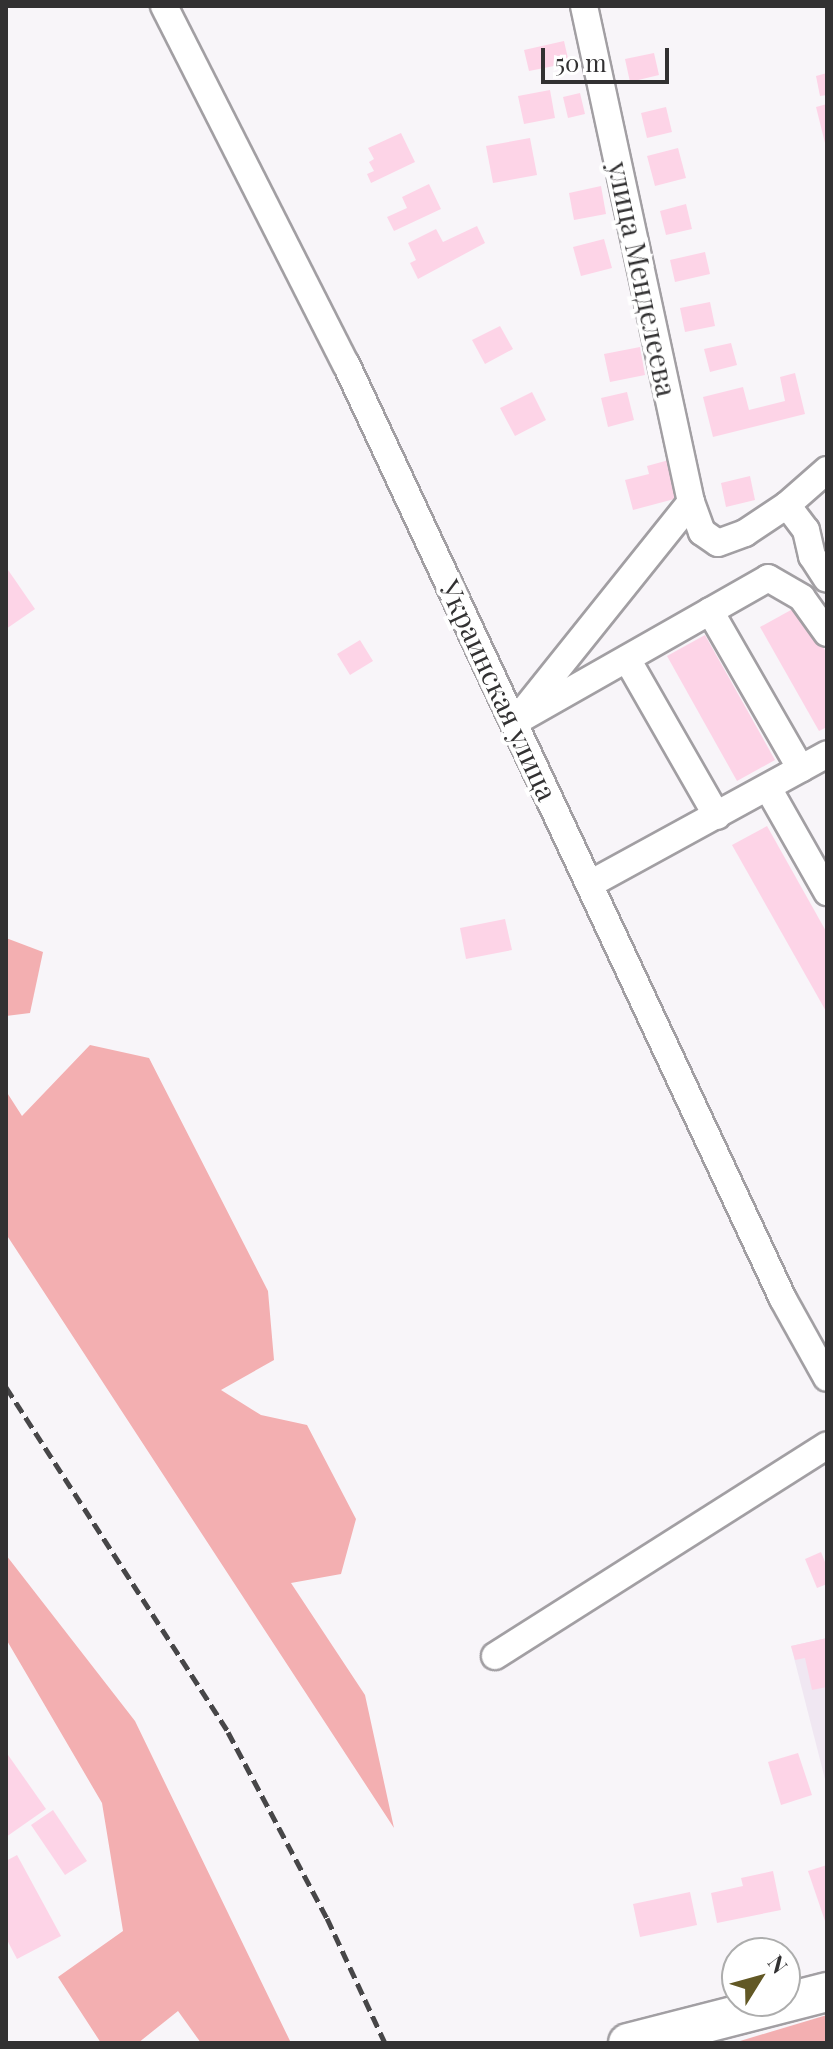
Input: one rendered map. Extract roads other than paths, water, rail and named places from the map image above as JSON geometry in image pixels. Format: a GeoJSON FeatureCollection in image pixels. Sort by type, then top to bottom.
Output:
{"type":"FeatureCollection","features":[{"type":"Feature","properties":{"kind":"highway"},"geometry":{"type":"LineString","coordinates":[[628,2043],[827,1992]]}},
{"type":"Feature","properties":{"kind":"street","name":"Украинская улица"},"geometry":{"type":"LineString","coordinates":[[164,6],[346,364],[783,1299],[827,1378]]}},
{"type":"Feature","properties":{"kind":"street","name":"улица Менделеева"},"geometry":{"type":"LineString","coordinates":[[584,6],[691,502],[702,532],[718,543],[745,533],[787,505]]}},
{"type":"Feature","properties":{"kind":"street"},"geometry":{"type":"LineString","coordinates":[[827,470],[787,505],[806,530],[812,556],[827,579]]}},
{"type":"Feature","properties":{"kind":"street"},"geometry":{"type":"LineString","coordinates":[[515,722],[691,502]]}},
{"type":"Feature","properties":{"kind":"street"},"geometry":{"type":"LineString","coordinates":[[515,722],[768,578],[802,598],[827,633]]}},
{"type":"Feature","properties":{"kind":"street"},"geometry":{"type":"LineString","coordinates":[[710,611],[801,769]]}},
{"type":"Feature","properties":{"kind":"street"},"geometry":{"type":"LineString","coordinates":[[627,659],[717,816]]}},
{"type":"Feature","properties":{"kind":"street"},"geometry":{"type":"LineString","coordinates":[[590,884],[827,754]]}},
{"type":"Feature","properties":{"kind":"street"},"geometry":{"type":"LineString","coordinates":[[768,788],[827,892]]}},
{"type":"Feature","properties":{"kind":"street"},"geometry":{"type":"LineString","coordinates":[[495,1656],[827,1445]]}},
{"type":"Feature","properties":{"kind":"railway"},"geometry":{"type":"LineString","coordinates":[[6,1387],[228,1732],[327,1918],[385,2043]]}}]}
